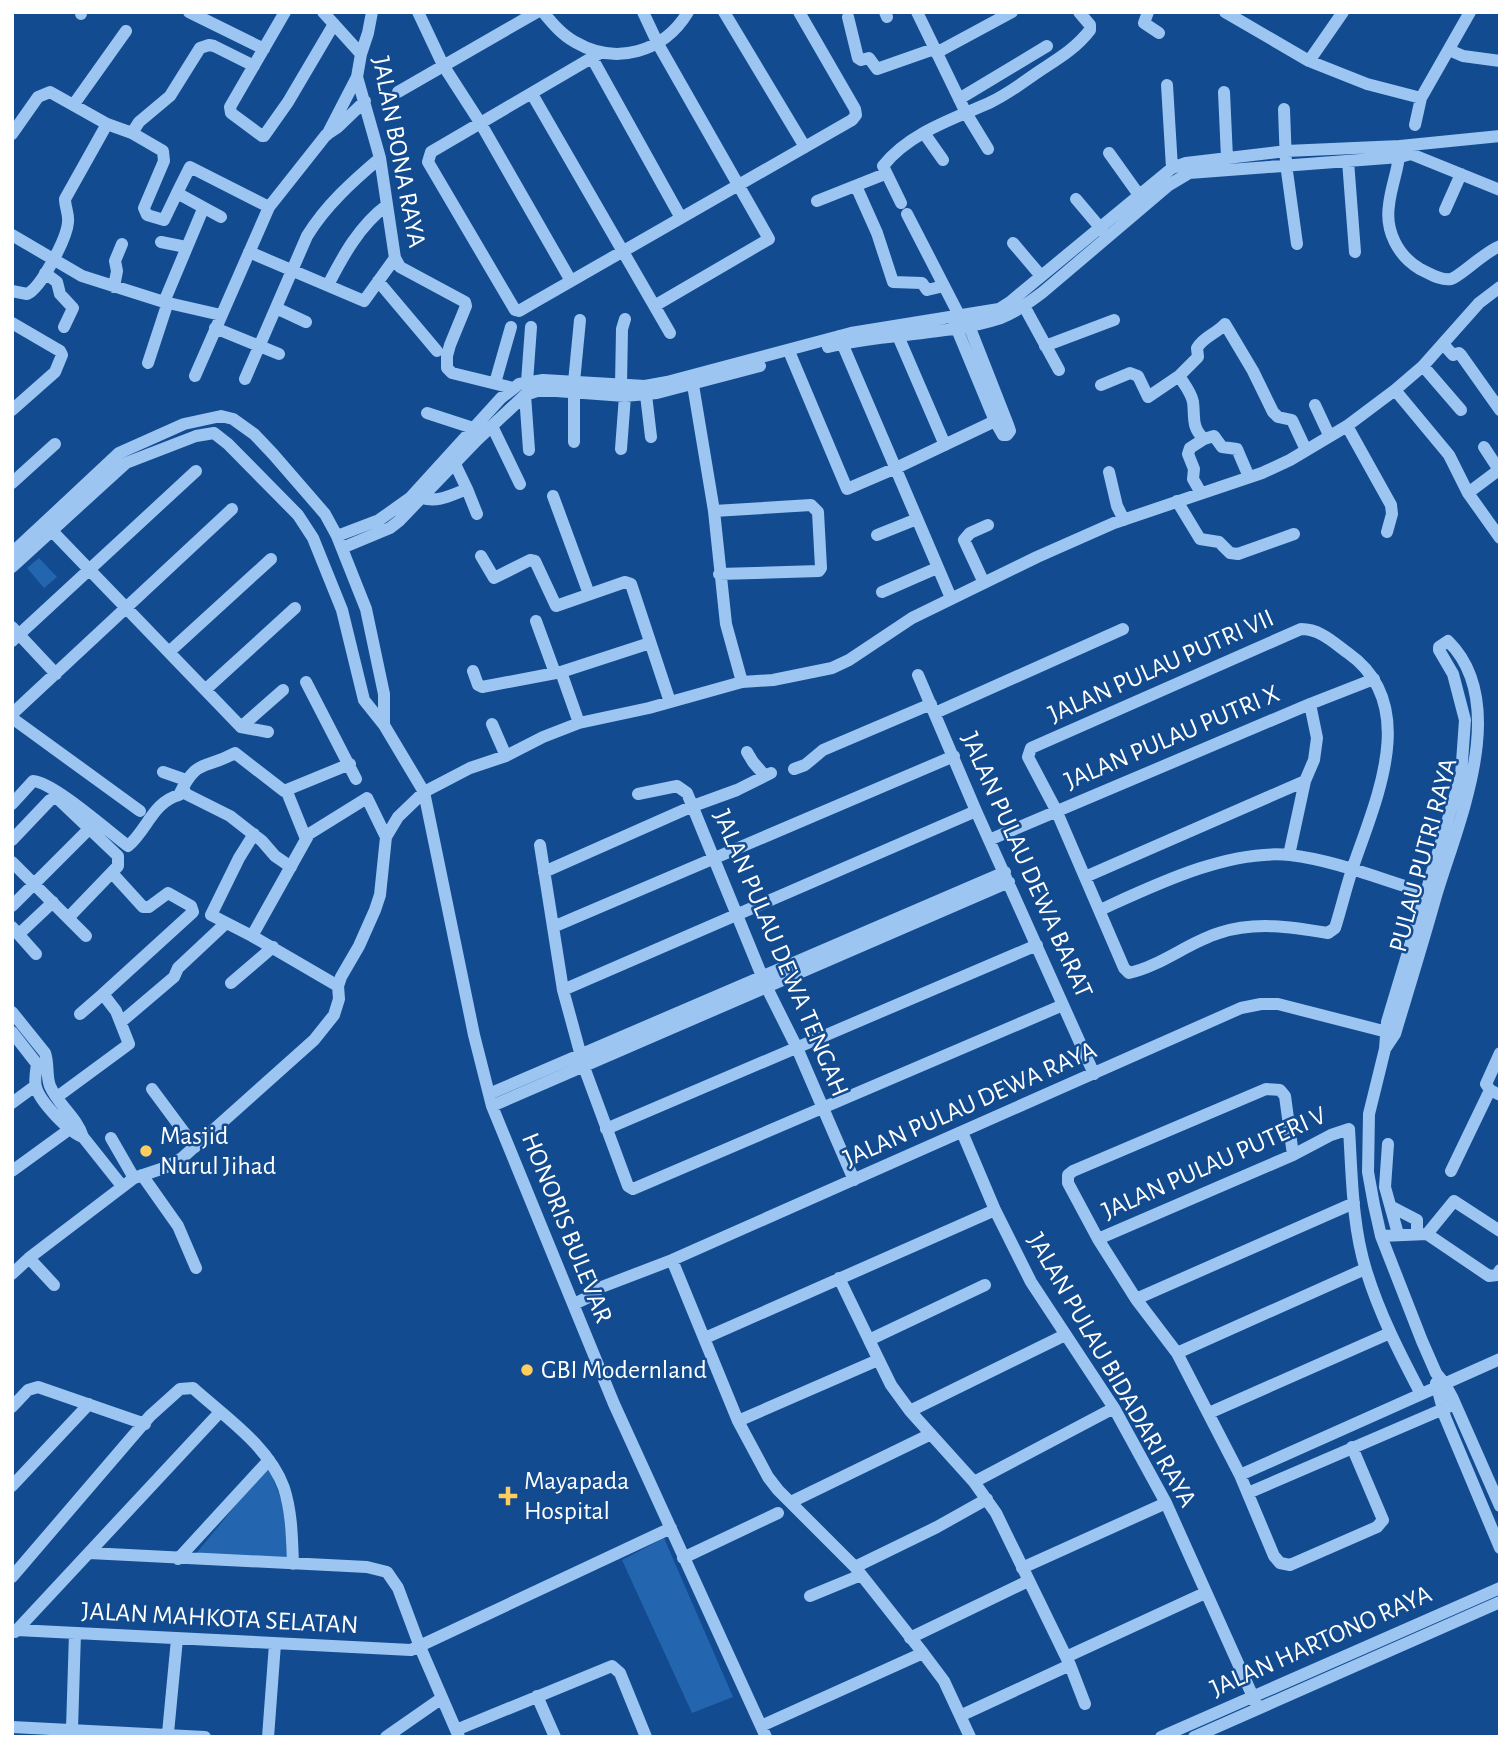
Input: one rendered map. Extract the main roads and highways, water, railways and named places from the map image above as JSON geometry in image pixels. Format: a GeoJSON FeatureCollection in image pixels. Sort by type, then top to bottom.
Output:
{"type":"FeatureCollection","features":[{"type":"Feature","properties":{"kind":"place","name":"Masjid Nurul Jihad"},"geometry":{"type":"Point","coordinates":[146,1151]}},
{"type":"Feature","properties":{"kind":"place","name":"GBI Modernland"},"geometry":{"type":"Point","coordinates":[527,1370]}},
{"type":"Feature","properties":{"kind":"place","name":"Mayapada Hospital"},"geometry":{"type":"Point","coordinates":[508,1496]}}]}
